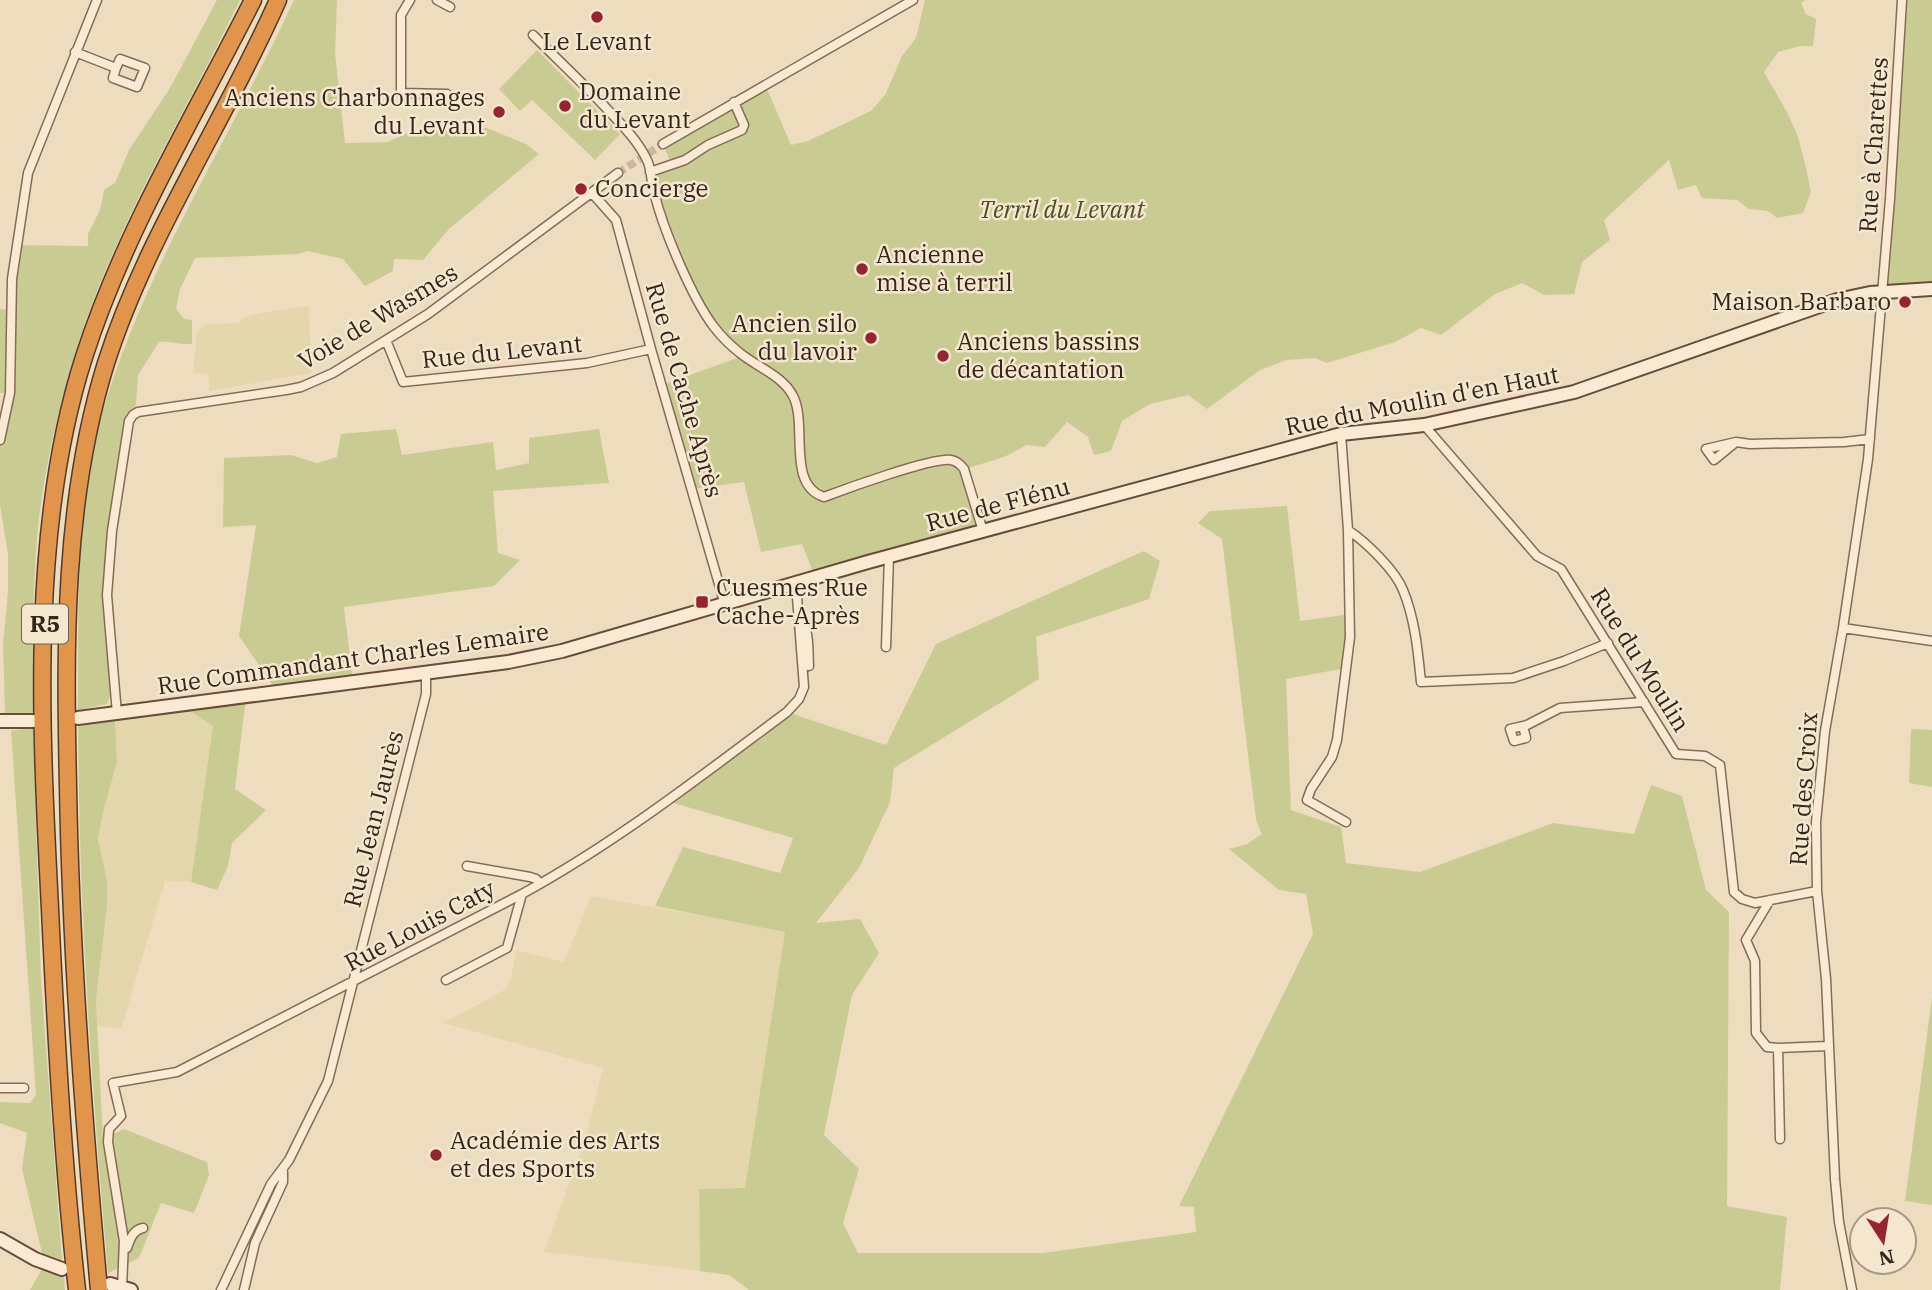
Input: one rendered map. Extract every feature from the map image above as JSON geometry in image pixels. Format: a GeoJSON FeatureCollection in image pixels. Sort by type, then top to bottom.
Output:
{"type":"FeatureCollection","features":[{"type":"Feature","properties":{"kind":"highway","name":"R5"},"geometry":{"type":"LineString","coordinates":[[78,1290],[57,1043],[47,850],[44,648],[52,500],[71,404],[100,312],[139,221],[253,0]]}},
{"type":"Feature","properties":{"kind":"highway","name":"R5"},"geometry":{"type":"LineString","coordinates":[[116,1288],[79,1041],[69,849],[66,646],[75,504],[92,412],[121,318],[161,230],[230,100],[278,0]]}},
{"type":"Feature","properties":{"kind":"street"},"geometry":{"type":"LineString","coordinates":[[0,440],[10,393],[12,279],[28,173],[97,0]]}},
{"type":"Feature","properties":{"kind":"street"},"geometry":{"type":"LineString","coordinates":[[410,0],[401,15],[401,93],[447,94]]}},
{"type":"Feature","properties":{"kind":"street"},"geometry":{"type":"LineString","coordinates":[[437,0],[450,7]]}},
{"type":"Feature","properties":{"kind":"street"},"geometry":{"type":"LineString","coordinates":[[663,144],[913,0]]}},
{"type":"Feature","properties":{"kind":"street","name":"Rue à Charettes"},"geometry":{"type":"LineString","coordinates":[[1882,292],[1902,0]]}},
{"type":"Feature","properties":{"kind":"street"},"geometry":{"type":"LineString","coordinates":[[533,35],[634,138],[649,163],[655,198],[674,247],[696,296],[714,327],[739,353],[780,381],[794,397],[799,422],[801,466],[816,495],[824,497],[924,465],[950,460],[959,463],[964,469],[983,531]]}},
{"type":"Feature","properties":{"kind":"street"},"geometry":{"type":"LineString","coordinates":[[75,52],[116,68]]}},
{"type":"Feature","properties":{"kind":"street"},"geometry":{"type":"LineString","coordinates":[[650,172],[685,160],[708,145],[742,130],[743,120],[734,102]]}},
{"type":"Feature","properties":{"kind":"street","name":"Voie de Wasmes"},"geometry":{"type":"LineString","coordinates":[[117,714],[107,595],[112,531],[129,421],[133,415],[138,412],[302,387],[334,373],[449,300],[618,173]]}},
{"type":"Feature","properties":{"kind":"street","name":"Rue de Cache Après"},"geometry":{"type":"LineString","coordinates":[[592,193],[616,220],[725,606]]}},
{"type":"Feature","properties":{"kind":"street","name":"Rue du Moulin d'en Haut"},"geometry":{"type":"LineString","coordinates":[[1119,494],[1341,433],[1424,425],[1574,392],[1837,300],[1882,292],[1932,289]]}},
{"type":"Feature","properties":{"kind":"street","name":"Rue des Croix"},"geometry":{"type":"LineString","coordinates":[[1852,1290],[1839,1222],[1835,1179],[1826,979],[1817,891],[1816,822],[1824,742],[1870,439],[1882,292]]}},
{"type":"Feature","properties":{"kind":"street","name":"Rue du Levant"},"geometry":{"type":"LineString","coordinates":[[386,340],[403,382],[587,363],[651,349]]}},
{"type":"Feature","properties":{"kind":"street","name":"Rue du Moulin"},"geometry":{"type":"LineString","coordinates":[[1424,425],[1537,556],[1561,569],[1676,754],[1706,756],[1720,765],[1734,892],[1742,899],[1755,903],[1817,891]]}},
{"type":"Feature","properties":{"kind":"street"},"geometry":{"type":"LineString","coordinates":[[1341,433],[1348,530],[1350,636],[1337,740],[1332,757],[1307,800],[1346,822]]}},
{"type":"Feature","properties":{"kind":"street"},"geometry":{"type":"LineString","coordinates":[[1736,442],[1831,443],[1870,439]]}},
{"type":"Feature","properties":{"kind":"street","name":"Rue de Flénu"},"geometry":{"type":"LineString","coordinates":[[796,584],[1119,494]]}},
{"type":"Feature","properties":{"kind":"street"},"geometry":{"type":"LineString","coordinates":[[1348,530],[1369,544],[1403,589],[1417,643],[1421,682],[1513,678],[1608,643]]}},
{"type":"Feature","properties":{"kind":"street"},"geometry":{"type":"LineString","coordinates":[[886,647],[889,556]]}},
{"type":"Feature","properties":{"kind":"street","name":"Rue Louis Caty"},"geometry":{"type":"LineString","coordinates":[[116,1288],[124,1258],[124,1241],[108,1142],[109,1129],[121,1116],[113,1083],[177,1072],[522,894],[570,868],[634,826],[787,712],[799,699],[804,687],[796,584]]}},
{"type":"Feature","properties":{"kind":"street","name":"Rue Commandant Charles Lemaire"},"geometry":{"type":"LineString","coordinates":[[78,718],[508,662],[562,652],[796,584]]}},
{"type":"Feature","properties":{"kind":"street"},"geometry":{"type":"LineString","coordinates":[[799,615],[804,623],[809,666]]}},
{"type":"Feature","properties":{"kind":"street"},"geometry":{"type":"LineString","coordinates":[[1843,628],[1932,641]]}},
{"type":"Feature","properties":{"kind":"street","name":"Rue Jean Jaurès"},"geometry":{"type":"LineString","coordinates":[[221,1290],[271,1184],[283,1171],[328,1081],[426,694],[426,672]]}},
{"type":"Feature","properties":{"kind":"street"},"geometry":{"type":"LineString","coordinates":[[1522,726],[1560,708],[1644,702]]}},
{"type":"Feature","properties":{"kind":"street"},"geometry":{"type":"LineString","coordinates":[[0,721],[33,721]]}},
{"type":"Feature","properties":{"kind":"street"},"geometry":{"type":"LineString","coordinates":[[467,866],[530,877],[540,884]]}},
{"type":"Feature","properties":{"kind":"street"},"geometry":{"type":"LineString","coordinates":[[446,980],[507,948],[522,894]]}},
{"type":"Feature","properties":{"kind":"street"},"geometry":{"type":"LineString","coordinates":[[1770,900],[1746,940],[1755,961],[1756,1032],[1767,1047],[1828,1046]]}},
{"type":"Feature","properties":{"kind":"street"},"geometry":{"type":"LineString","coordinates":[[1777,1048],[1780,1139]]}},
{"type":"Feature","properties":{"kind":"street"},"geometry":{"type":"LineString","coordinates":[[0,1088],[24,1088]]}},
{"type":"Feature","properties":{"kind":"street","name":"Rue Jean Jaurès"},"geometry":{"type":"LineString","coordinates":[[244,1290],[254,1243],[283,1182],[283,1171]]}},
{"type":"Feature","properties":{"kind":"street"},"geometry":{"type":"LineString","coordinates":[[124,1258],[132,1235],[137,1229],[143,1228]]}},
{"type":"Feature","properties":{"kind":"street"},"geometry":{"type":"LineString","coordinates":[[0,1238],[35,1259],[62,1269]]}},
{"type":"Feature","properties":{"kind":"shaded area"},"geometry":{"type":"Polygon","coordinates":[[[309,306],[311,373],[209,391],[209,374],[193,373],[197,332],[205,324],[239,323],[245,317],[309,306]]]}},
{"type":"Feature","properties":{"kind":"shaded area"},"geometry":{"type":"Polygon","coordinates":[[[181,705],[214,726],[191,882],[165,881],[121,1029],[97,1026],[96,1000],[107,906],[107,880],[98,839],[117,762],[115,721],[181,705]]]}},
{"type":"Feature","properties":{"kind":"shaded area"},"geometry":{"type":"Polygon","coordinates":[[[591,896],[786,931],[745,1189],[699,1189],[700,1271],[544,1252],[586,1137],[603,1068],[444,1023],[506,989],[516,950],[564,962],[591,896]]]}},
{"type":"Feature","properties":{"kind":"green space"},"geometry":{"type":"Polygon","coordinates":[[[217,0],[240,0],[127,222],[88,314],[73,361],[52,443],[38,527],[34,597],[33,713],[5,713],[3,645],[8,555],[0,504],[0,440],[9,393],[0,393],[0,309],[10,311],[16,245],[88,246],[88,234],[100,210],[104,190],[115,183],[129,150],[170,88],[217,0]]]}},
{"type":"Feature","properties":{"kind":"green space"},"geometry":{"type":"Polygon","coordinates":[[[294,0],[337,0],[335,53],[345,143],[388,142],[413,130],[487,128],[526,144],[539,154],[449,229],[423,260],[394,259],[393,271],[365,286],[343,259],[308,251],[298,254],[195,258],[180,289],[176,309],[184,319],[192,320],[192,344],[159,342],[138,375],[136,403],[109,559],[114,686],[107,704],[78,710],[83,517],[95,441],[105,404],[144,300],[294,0]]]}},
{"type":"Feature","properties":{"kind":"green space","name":"Terril du Levant"},"geometry":{"type":"Polygon","coordinates":[[[925,0],[1805,0],[1801,3],[1806,14],[1816,19],[1813,46],[1800,46],[1778,52],[1764,72],[1797,134],[1811,192],[1803,213],[1777,218],[1768,211],[1749,209],[1737,200],[1702,198],[1696,185],[1678,190],[1669,160],[1604,220],[1610,240],[1582,262],[1574,294],[1544,295],[1522,283],[1495,294],[1441,335],[1421,328],[1395,342],[1327,363],[1315,358],[1287,360],[1260,370],[1207,409],[1188,395],[1150,404],[1122,421],[1111,451],[1094,455],[1088,437],[1067,422],[1045,447],[1027,445],[1004,457],[965,469],[983,531],[814,575],[802,544],[761,552],[744,482],[692,489],[663,385],[742,356],[714,327],[674,248],[650,172],[671,164],[663,144],[765,84],[791,145],[808,141],[871,111],[885,95],[902,56],[916,38],[925,0]]]}},
{"type":"Feature","properties":{"kind":"green space"},"geometry":{"type":"Polygon","coordinates":[[[1902,0],[1932,0],[1932,289],[1882,292],[1902,0]]]}},
{"type":"Feature","properties":{"kind":"green space","name":"Domaine du Levant"},"geometry":{"type":"Polygon","coordinates":[[[537,50],[620,134],[595,160],[532,100],[520,111],[499,89],[537,50]]]}},
{"type":"Feature","properties":{"kind":"green space"},"geometry":{"type":"Polygon","coordinates":[[[396,429],[402,455],[493,442],[496,470],[529,463],[529,438],[599,429],[609,483],[493,491],[498,553],[520,560],[494,586],[344,607],[353,682],[277,692],[239,636],[256,525],[223,527],[224,458],[291,455],[317,463],[337,457],[341,434],[396,429]]]}},
{"type":"Feature","properties":{"kind":"green space"},"geometry":{"type":"Polygon","coordinates":[[[1287,506],[1300,621],[1351,614],[1346,668],[1286,679],[1291,810],[1341,827],[1346,863],[1420,872],[1553,823],[1634,834],[1651,785],[1682,796],[1706,890],[1729,912],[1727,1206],[1787,1217],[1780,1290],[749,1290],[729,1275],[700,1271],[699,1189],[745,1188],[785,932],[655,906],[683,847],[780,873],[793,838],[667,801],[787,712],[886,745],[936,644],[1144,551],[1160,561],[1149,599],[1036,637],[1039,679],[894,768],[890,802],[859,868],[816,923],[860,919],[879,953],[852,995],[824,1135],[859,1169],[843,1223],[858,1253],[1043,1253],[1196,1232],[1194,1207],[1179,1206],[1313,934],[1306,894],[1279,890],[1229,849],[1247,844],[1262,834],[1256,820],[1222,539],[1198,523],[1210,511],[1287,506]]]}},
{"type":"Feature","properties":{"kind":"green space"},"geometry":{"type":"Polygon","coordinates":[[[246,697],[235,789],[266,810],[232,843],[228,866],[217,890],[191,882],[213,726],[181,705],[246,697]]]}},
{"type":"Feature","properties":{"kind":"green space"},"geometry":{"type":"Polygon","coordinates":[[[115,721],[117,762],[98,839],[107,880],[107,906],[96,1000],[103,1139],[124,1129],[207,1162],[209,1175],[194,1213],[161,1203],[139,1258],[108,1273],[87,1000],[78,726],[115,721]]]}},
{"type":"Feature","properties":{"kind":"green space"},"geometry":{"type":"Polygon","coordinates":[[[33,727],[41,981],[62,1260],[42,1253],[22,1169],[27,1133],[0,1123],[0,1102],[30,1103],[36,1095],[11,731],[33,727]]]}},
{"type":"Feature","properties":{"kind":"green space"},"geometry":{"type":"Polygon","coordinates":[[[1911,729],[1932,730],[1932,787],[1909,783],[1911,729]]]}},
{"type":"Feature","properties":{"kind":"green space"},"geometry":{"type":"Polygon","coordinates":[[[1932,997],[1932,1205],[1905,1201],[1932,997]]]}},
{"type":"Feature","properties":{"kind":"green space"},"geometry":{"type":"Polygon","coordinates":[[[42,1269],[64,1276],[65,1290],[30,1290],[42,1269]]]}},
{"type":"Feature","properties":{"kind":"tunnel"},"geometry":{"type":"LineString","coordinates":[[618,173],[663,144]]}},
{"type":"Feature","properties":{"kind":"place","name":"Le Levant"},"geometry":{"type":"Point","coordinates":[597,17]}},
{"type":"Feature","properties":{"kind":"place","name":"Domaine du Levant"},"geometry":{"type":"Point","coordinates":[565,106]}},
{"type":"Feature","properties":{"kind":"place","name":"Anciens Charbonnages du Levant"},"geometry":{"type":"Point","coordinates":[499,112]}},
{"type":"Feature","properties":{"kind":"place","name":"Concierge"},"geometry":{"type":"Point","coordinates":[581,189]}},
{"type":"Feature","properties":{"kind":"place","name":"Ancienne mise à terril"},"geometry":{"type":"Point","coordinates":[862,269]}},
{"type":"Feature","properties":{"kind":"place","name":"Maison Barbaro"},"geometry":{"type":"Point","coordinates":[1905,302]}},
{"type":"Feature","properties":{"kind":"place","name":"Ancien silo du lavoir"},"geometry":{"type":"Point","coordinates":[871,338]}},
{"type":"Feature","properties":{"kind":"place","name":"Anciens bassins de décantation"},"geometry":{"type":"Point","coordinates":[943,356]}},
{"type":"Feature","properties":{"kind":"place","name":"Cuesmes Rue Cache-Après"},"geometry":{"type":"Point","coordinates":[702,602]}},
{"type":"Feature","properties":{"kind":"place","name":"Académie des Arts et des Sports"},"geometry":{"type":"Point","coordinates":[436,1155]}}]}
